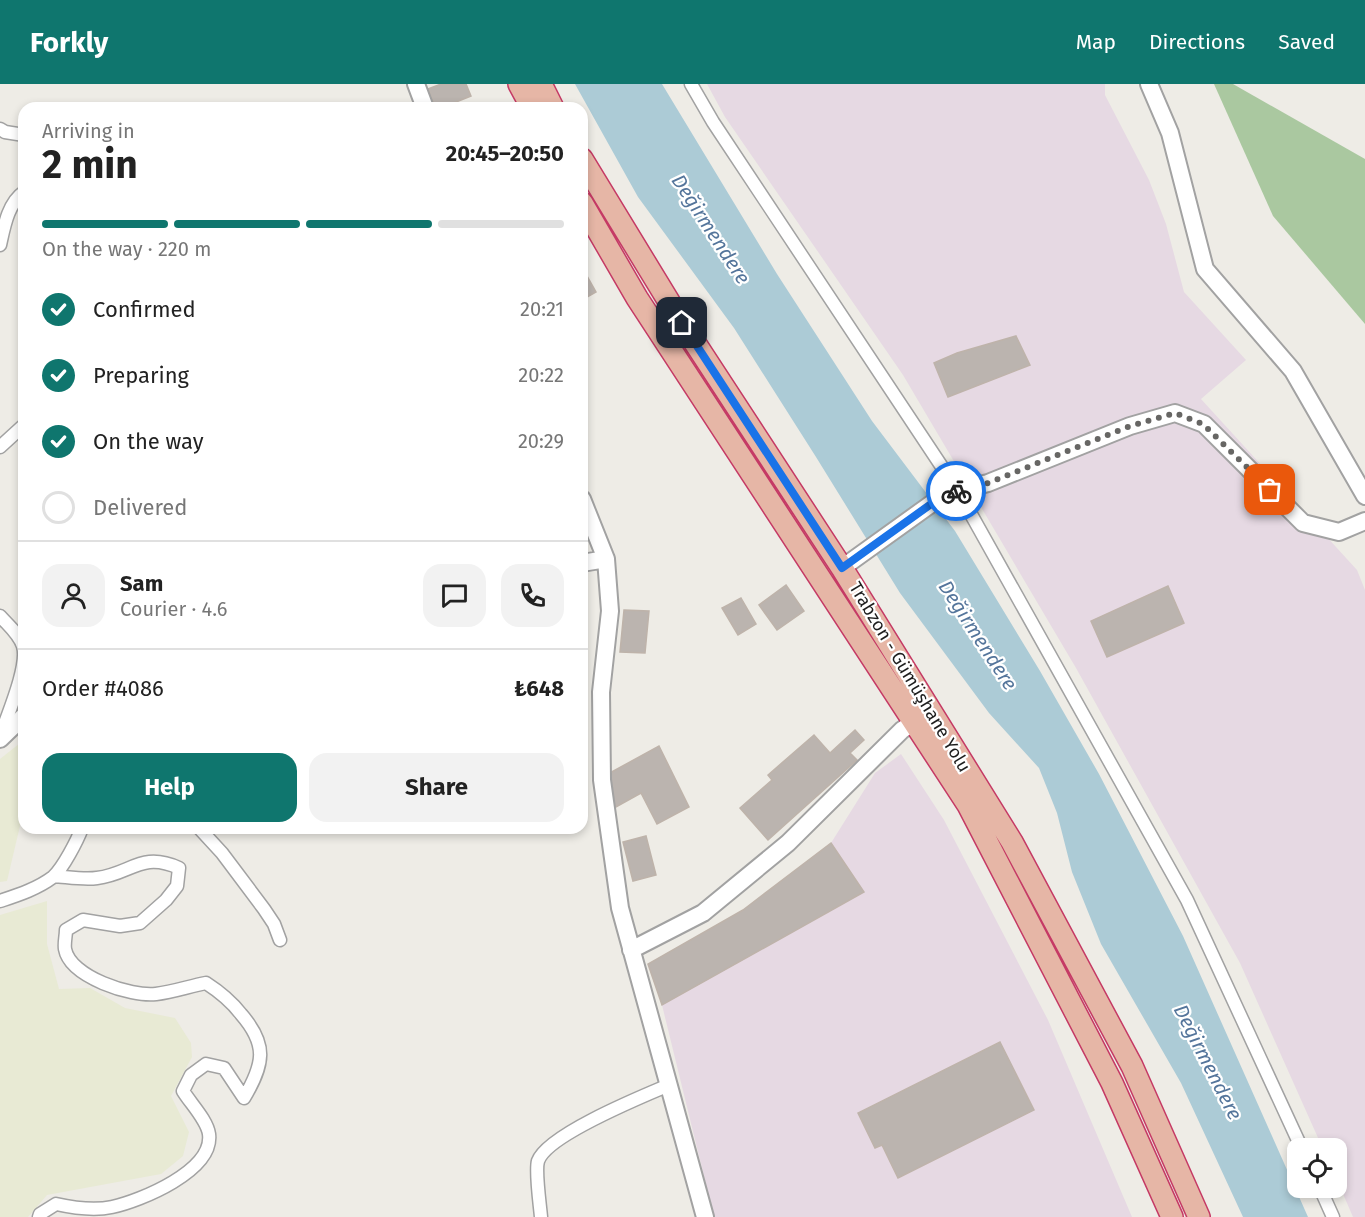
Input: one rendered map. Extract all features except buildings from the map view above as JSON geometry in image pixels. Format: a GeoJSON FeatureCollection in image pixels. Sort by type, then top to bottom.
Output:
{"type":"FeatureCollection","features":[{"type":"Feature","properties":{"kind":"highway"},"geometry":{"type":"LineString","coordinates":[[519,84],[529,102]]}},
{"type":"Feature","properties":{"kind":"highway"},"geometry":{"type":"LineString","coordinates":[[541,84],[550,102]]}},
{"type":"Feature","properties":{"kind":"highway","name":"Trabzon - Gümüşhane Yolu"},"geometry":{"type":"LineString","coordinates":[[588,169],[682,323],[849,562],[1012,842],[1132,1066],[1199,1217]]}},
{"type":"Feature","properties":{"kind":"highway","name":"Trabzon - Gümüşhane Yolu"},"geometry":{"type":"LineString","coordinates":[[588,213],[637,298],[968,805],[1112,1083],[1172,1217]]}},
{"type":"Feature","properties":{"kind":"street"},"geometry":{"type":"LineString","coordinates":[[416,84],[424,102]]}},
{"type":"Feature","properties":{"kind":"street"},"geometry":{"type":"LineString","coordinates":[[691,84],[713,122],[951,492],[1187,900],[1297,1138]]}},
{"type":"Feature","properties":{"kind":"street"},"geometry":{"type":"LineString","coordinates":[[1149,84],[1170,133],[1205,269],[1293,371],[1365,496]]}},
{"type":"Feature","properties":{"kind":"street"},"geometry":{"type":"LineString","coordinates":[[0,129],[18,134]]}},
{"type":"Feature","properties":{"kind":"street"},"geometry":{"type":"LineString","coordinates":[[0,245],[5,222],[18,196]]}},
{"type":"Feature","properties":{"kind":"street"},"geometry":{"type":"LineString","coordinates":[[849,562],[951,492],[988,483],[1130,426],[1175,413],[1203,424],[1304,523],[1339,532],[1365,521]]}},
{"type":"Feature","properties":{"kind":"street"},"geometry":{"type":"LineString","coordinates":[[0,447],[18,430]]}},
{"type":"Feature","properties":{"kind":"street"},"geometry":{"type":"LineString","coordinates":[[588,514],[606,560],[610,611],[601,692],[602,780],[620,908],[705,1217]]}},
{"type":"Feature","properties":{"kind":"street"},"geometry":{"type":"LineString","coordinates":[[588,562],[606,560]]}},
{"type":"Feature","properties":{"kind":"street"},"geometry":{"type":"LineString","coordinates":[[0,616],[18,636]]}},
{"type":"Feature","properties":{"kind":"street"},"geometry":{"type":"LineString","coordinates":[[0,738],[18,682]]}},
{"type":"Feature","properties":{"kind":"street"},"geometry":{"type":"LineString","coordinates":[[0,738],[18,722]]}},
{"type":"Feature","properties":{"kind":"street"},"geometry":{"type":"LineString","coordinates":[[632,950],[703,913],[788,843],[902,730],[914,722]]}},
{"type":"Feature","properties":{"kind":"street"},"geometry":{"type":"LineString","coordinates":[[0,901],[29,891],[54,876],[80,834]]}},
{"type":"Feature","properties":{"kind":"street"},"geometry":{"type":"LineString","coordinates":[[205,834],[222,853],[264,909],[274,924],[280,940]]}},
{"type":"Feature","properties":{"kind":"street"},"geometry":{"type":"LineString","coordinates":[[39,1217],[56,1204],[74,1208],[112,1207],[163,1188],[180,1179],[194,1167],[204,1153],[210,1136],[204,1118],[193,1107],[183,1091],[191,1075],[206,1064],[224,1068],[244,1098],[259,1066],[261,1048],[256,1031],[245,1017],[222,992],[206,983],[154,994],[120,990],[87,975],[72,964],[64,949],[66,930],[83,920],[120,926],[140,923],[166,900],[177,886],[179,868],[163,861],[146,862],[113,875],[95,879],[54,876]]}},
{"type":"Feature","properties":{"kind":"street"},"geometry":{"type":"LineString","coordinates":[[541,1217],[537,1163],[544,1150],[612,1109],[669,1085]]}},
{"type":"Feature","properties":{"kind":"street"},"geometry":{"type":"LineString","coordinates":[[1324,1198],[1333,1217]]}},
{"type":"Feature","properties":{"kind":"shaded area"},"geometry":{"type":"Polygon","coordinates":[[[707,84],[1105,84],[1105,95],[1149,180],[1166,224],[1184,292],[1246,360],[1201,399],[1357,570],[1365,590],[1365,1217],[1353,1217],[1345,1198],[1347,1198],[1347,1138],[1318,1138],[1240,963],[1076,668],[903,375],[725,117],[707,84]]]}},
{"type":"Feature","properties":{"kind":"shaded area"},"geometry":{"type":"Polygon","coordinates":[[[901,754],[944,820],[1048,1020],[1132,1217],[714,1217],[662,1005],[648,964],[743,910],[831,843],[875,773],[901,754]]]}},
{"type":"Feature","properties":{"kind":"green space"},"geometry":{"type":"Polygon","coordinates":[[[1214,84],[1233,84],[1365,159],[1365,324],[1273,216],[1214,84]]]}},
{"type":"Feature","properties":{"kind":"green space"},"geometry":{"type":"Polygon","coordinates":[[[18,745],[18,834],[7,881],[0,882],[0,759],[18,745]]]}},
{"type":"Feature","properties":{"kind":"green space"},"geometry":{"type":"Polygon","coordinates":[[[47,901],[47,944],[59,989],[90,988],[125,1008],[175,1018],[191,1043],[192,1057],[171,1096],[189,1132],[183,1156],[161,1174],[47,1195],[28,1217],[0,1217],[0,915],[47,901]]]}},
{"type":"Feature","properties":{"kind":"water","name":"Değirmendere"},"geometry":{"type":"Polygon","coordinates":[[[575,84],[662,84],[777,274],[872,421],[955,531],[1099,774],[1183,936],[1287,1170],[1287,1198],[1300,1198],[1308,1217],[1243,1217],[1181,1083],[1101,944],[1072,872],[1057,813],[1039,768],[989,713],[900,593],[734,328],[638,197],[588,107],[588,102],[585,102],[575,84]]]}},
{"type":"Feature","properties":{"kind":"way so far"},"geometry":{"type":"LineString","coordinates":[[956,491],[988,483],[1130,426],[1175,413],[1203,424],[1270,490]]}},
{"type":"Feature","properties":{"kind":"route"},"geometry":{"type":"LineString","coordinates":[[682,323],[842,568],[945,494],[956,491]]}}]}
